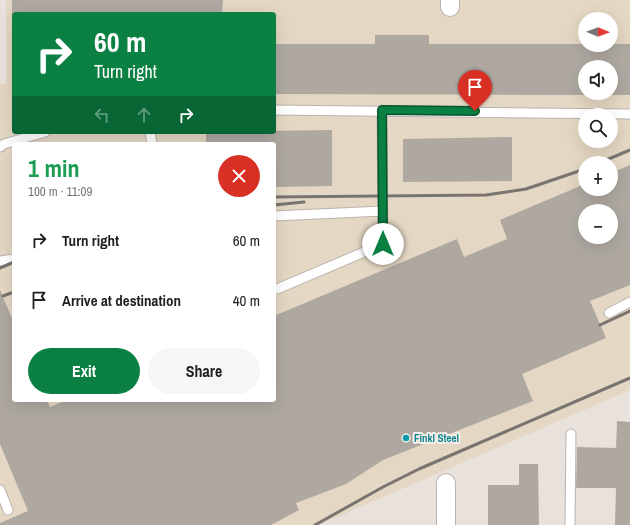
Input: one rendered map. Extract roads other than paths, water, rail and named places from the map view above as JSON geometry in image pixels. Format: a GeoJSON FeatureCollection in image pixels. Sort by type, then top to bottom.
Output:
{"type":"FeatureCollection","features":[{"type":"Feature","properties":{"kind":"street"},"geometry":{"type":"LineString","coordinates":[[446,483],[446,525]]}},
{"type":"Feature","properties":{"kind":"lane"},"geometry":{"type":"LineString","coordinates":[[276,110],[630,114]]}},
{"type":"Feature","properties":{"kind":"lane"},"geometry":{"type":"LineString","coordinates":[[277,289],[383,244],[382,110]]}},
{"type":"Feature","properties":{"kind":"lane"},"geometry":{"type":"LineString","coordinates":[[0,147],[4,144],[38,134]]}},
{"type":"Feature","properties":{"kind":"lane"},"geometry":{"type":"LineString","coordinates":[[276,216],[383,211]]}},
{"type":"Feature","properties":{"kind":"lane"},"geometry":{"type":"LineString","coordinates":[[0,261],[12,259]]}},
{"type":"Feature","properties":{"kind":"lane"},"geometry":{"type":"LineString","coordinates":[[608,313],[630,302]]}},
{"type":"Feature","properties":{"kind":"lane"},"geometry":{"type":"LineString","coordinates":[[570,525],[571,434]]}},
{"type":"Feature","properties":{"kind":"lane"},"geometry":{"type":"LineString","coordinates":[[0,490],[8,510]]}},
{"type":"Feature","properties":{"kind":"railway"},"geometry":{"type":"LineString","coordinates":[[616,156],[630,150]]}},
{"type":"Feature","properties":{"kind":"railway"},"geometry":{"type":"LineString","coordinates":[[276,197],[486,195],[526,189],[578,171]]}},
{"type":"Feature","properties":{"kind":"railway"},"geometry":{"type":"LineString","coordinates":[[276,205],[304,202]]}},
{"type":"Feature","properties":{"kind":"railway"},"geometry":{"type":"LineString","coordinates":[[0,268],[12,263]]}},
{"type":"Feature","properties":{"kind":"railway"},"geometry":{"type":"LineString","coordinates":[[3,296],[12,293]]}},
{"type":"Feature","properties":{"kind":"railway"},"geometry":{"type":"LineString","coordinates":[[600,325],[630,311]]}},
{"type":"Feature","properties":{"kind":"railway"},"geometry":{"type":"LineString","coordinates":[[315,525],[383,487],[419,469],[630,378]]}},
{"type":"Feature","properties":{"kind":"place","name":"Finkl Steel"},"geometry":{"type":"Point","coordinates":[406,438]}}]}
